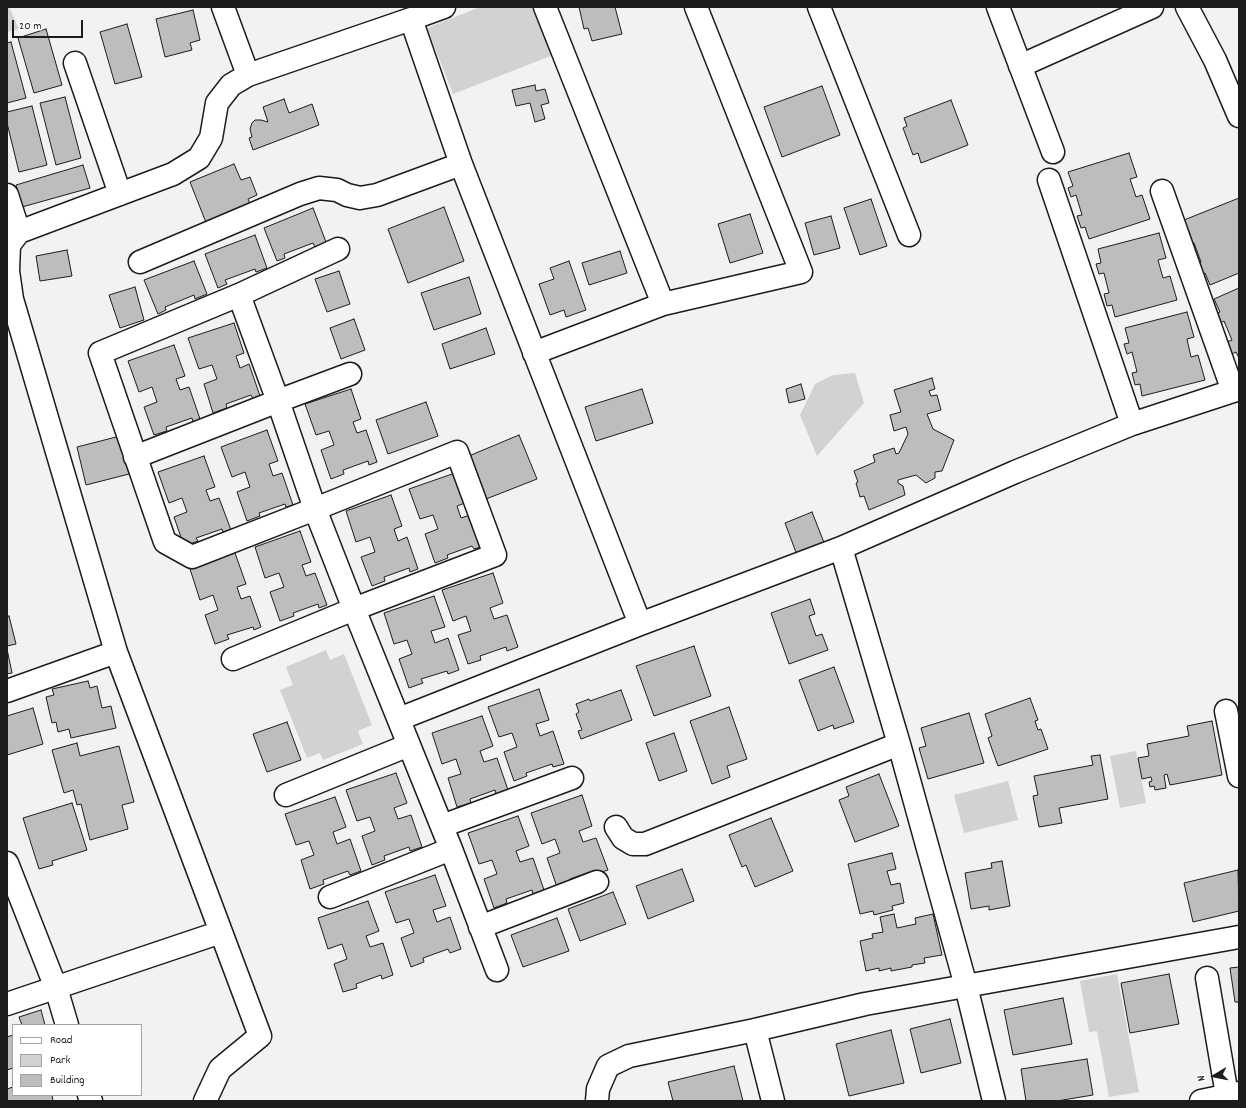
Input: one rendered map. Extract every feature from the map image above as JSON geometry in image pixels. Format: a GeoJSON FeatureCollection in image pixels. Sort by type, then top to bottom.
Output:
{"type":"FeatureCollection","features":[{"type":"Feature","properties":{"kind":"street"},"geometry":{"type":"LineString","coordinates":[[223,7],[248,75]]}},
{"type":"Feature","properties":{"kind":"street"},"geometry":{"type":"LineString","coordinates":[[205,1101],[220,1069],[260,1036],[116,652],[12,299],[8,271],[9,245],[19,232],[173,174],[199,158],[211,138],[218,103],[231,85],[248,75],[444,7]]}},
{"type":"Feature","properties":{"kind":"street"},"geometry":{"type":"LineString","coordinates":[[545,7],[663,304]]}},
{"type":"Feature","properties":{"kind":"street"},"geometry":{"type":"LineString","coordinates":[[534,353],[663,304],[801,272],[696,7]]}},
{"type":"Feature","properties":{"kind":"street"},"geometry":{"type":"LineString","coordinates":[[819,7],[909,235]]}},
{"type":"Feature","properties":{"kind":"street"},"geometry":{"type":"LineString","coordinates":[[998,7],[1053,152]]}},
{"type":"Feature","properties":{"kind":"street"},"geometry":{"type":"LineString","coordinates":[[1020,66],[1152,7]]}},
{"type":"Feature","properties":{"kind":"street"},"geometry":{"type":"LineString","coordinates":[[1187,7],[1215,60],[1239,116]]}},
{"type":"Feature","properties":{"kind":"street"},"geometry":{"type":"LineString","coordinates":[[411,19],[461,164],[640,624]]}},
{"type":"Feature","properties":{"kind":"street"},"geometry":{"type":"LineString","coordinates":[[75,63],[120,194]]}},
{"type":"Feature","properties":{"kind":"street"},"geometry":{"type":"LineString","coordinates":[[140,262],[300,194],[319,188],[337,190],[347,195],[360,198],[377,195],[461,164]]}},
{"type":"Feature","properties":{"kind":"street"},"geometry":{"type":"LineString","coordinates":[[1049,180],[1132,424]]}},
{"type":"Feature","properties":{"kind":"street"},"geometry":{"type":"LineString","coordinates":[[399,719],[640,624],[841,548],[1015,472],[1132,424],[1236,390],[1162,191]]}},
{"type":"Feature","properties":{"kind":"street"},"geometry":{"type":"LineString","coordinates":[[7,195],[19,232]]}},
{"type":"Feature","properties":{"kind":"street"},"geometry":{"type":"LineString","coordinates":[[233,659],[354,609],[496,555],[457,452],[192,557],[165,542],[100,353],[239,295],[338,249]]}},
{"type":"Feature","properties":{"kind":"street"},"geometry":{"type":"LineString","coordinates":[[239,295],[315,508],[354,609],[442,826],[496,970]]}},
{"type":"Feature","properties":{"kind":"street"},"geometry":{"type":"LineString","coordinates":[[135,457],[350,374]]}},
{"type":"Feature","properties":{"kind":"street"},"geometry":{"type":"LineString","coordinates":[[841,548],[899,744],[966,986],[994,1101]]}},
{"type":"Feature","properties":{"kind":"street"},"geometry":{"type":"LineString","coordinates":[[7,691],[116,652]]}},
{"type":"Feature","properties":{"kind":"street"},"geometry":{"type":"LineString","coordinates":[[1226,711],[1239,776]]}},
{"type":"Feature","properties":{"kind":"street"},"geometry":{"type":"LineString","coordinates":[[616,827],[623,838],[633,844],[646,844],[899,744]]}},
{"type":"Feature","properties":{"kind":"street"},"geometry":{"type":"LineString","coordinates":[[286,795],[409,745]]}},
{"type":"Feature","properties":{"kind":"street"},"geometry":{"type":"LineString","coordinates":[[442,826],[572,778]]}},
{"type":"Feature","properties":{"kind":"street"},"geometry":{"type":"LineString","coordinates":[[330,897],[451,849]]}},
{"type":"Feature","properties":{"kind":"street"},"geometry":{"type":"LineString","coordinates":[[7,863],[56,988],[67,1024]]}},
{"type":"Feature","properties":{"kind":"street"},"geometry":{"type":"LineString","coordinates":[[480,927],[597,882]]}},
{"type":"Feature","properties":{"kind":"street"},"geometry":{"type":"LineString","coordinates":[[7,1004],[221,932]]}},
{"type":"Feature","properties":{"kind":"street"},"geometry":{"type":"LineString","coordinates":[[597,1101],[598,1088],[608,1066],[629,1056],[755,1030],[865,1004],[1239,937]]}},
{"type":"Feature","properties":{"kind":"street"},"geometry":{"type":"LineString","coordinates":[[1201,1101],[1232,1097],[1208,978]]}},
{"type":"Feature","properties":{"kind":"street"},"geometry":{"type":"LineString","coordinates":[[755,1030],[773,1101]]}},
{"type":"Feature","properties":{"kind":"green space"},"geometry":{"type":"Polygon","coordinates":[[[7,7],[9,7],[19,29],[7,32],[7,7]]]}},
{"type":"Feature","properties":{"kind":"green space"},"geometry":{"type":"Polygon","coordinates":[[[480,7],[537,7],[556,54],[453,94],[427,28],[480,7]]]}},
{"type":"Feature","properties":{"kind":"green space"},"geometry":{"type":"Polygon","coordinates":[[[855,373],[864,403],[817,456],[800,415],[815,384],[833,375],[855,373]]]}},
{"type":"Feature","properties":{"kind":"green space"},"geometry":{"type":"Polygon","coordinates":[[[326,650],[330,660],[344,654],[372,725],[358,731],[363,744],[323,760],[320,753],[307,758],[280,690],[293,685],[286,667],[326,650]]]}},
{"type":"Feature","properties":{"kind":"green space"},"geometry":{"type":"Polygon","coordinates":[[[1136,751],[1146,803],[1120,808],[1110,756],[1136,751]]]}},
{"type":"Feature","properties":{"kind":"green space"},"geometry":{"type":"Polygon","coordinates":[[[1008,781],[1018,820],[964,833],[954,795],[1008,781]]]}},
{"type":"Feature","properties":{"kind":"green space"},"geometry":{"type":"Polygon","coordinates":[[[1117,974],[1139,1092],[1109,1097],[1097,1031],[1089,1032],[1080,981],[1117,974]]]}},
{"type":"Feature","properties":{"kind":"building"},"geometry":{"type":"Polygon","coordinates":[[[579,7],[615,7],[622,34],[592,41],[588,28],[584,29],[579,7]]]}},
{"type":"Feature","properties":{"kind":"building"},"geometry":{"type":"Polygon","coordinates":[[[193,10],[200,40],[190,43],[192,50],[165,57],[156,19],[193,10]]]}},
{"type":"Feature","properties":{"kind":"building"},"geometry":{"type":"Polygon","coordinates":[[[127,24],[142,77],[115,84],[100,32],[127,24]]]}},
{"type":"Feature","properties":{"kind":"building"},"geometry":{"type":"Polygon","coordinates":[[[46,29],[62,85],[34,93],[18,38],[46,29]]]}},
{"type":"Feature","properties":{"kind":"building"},"geometry":{"type":"Polygon","coordinates":[[[11,42],[26,98],[7,103],[7,43],[11,42]]]}},
{"type":"Feature","properties":{"kind":"building"},"geometry":{"type":"Polygon","coordinates":[[[535,85],[536,91],[545,89],[549,103],[541,105],[545,119],[535,122],[530,103],[516,106],[512,90],[535,85]]]}},
{"type":"Feature","properties":{"kind":"building"},"geometry":{"type":"Polygon","coordinates":[[[822,86],[840,135],[782,157],[764,107],[822,86]]]}},
{"type":"Feature","properties":{"kind":"building"},"geometry":{"type":"Polygon","coordinates":[[[65,97],[81,158],[56,165],[40,103],[65,97]]]}},
{"type":"Feature","properties":{"kind":"building"},"geometry":{"type":"Polygon","coordinates":[[[284,99],[289,113],[312,104],[319,125],[253,150],[249,138],[252,137],[250,129],[252,123],[255,120],[268,122],[263,107],[284,99]]]}},
{"type":"Feature","properties":{"kind":"building"},"geometry":{"type":"Polygon","coordinates":[[[951,100],[968,145],[921,163],[918,153],[913,155],[903,128],[907,126],[904,118],[951,100]]]}},
{"type":"Feature","properties":{"kind":"building"},"geometry":{"type":"Polygon","coordinates":[[[32,106],[47,165],[19,172],[7,123],[7,112],[32,106]]]}},
{"type":"Feature","properties":{"kind":"building"},"geometry":{"type":"Polygon","coordinates":[[[1129,153],[1137,177],[1130,179],[1136,197],[1142,195],[1150,219],[1089,239],[1085,227],[1081,228],[1077,216],[1082,215],[1076,195],[1071,197],[1068,188],[1073,186],[1068,172],[1129,153]]]}},
{"type":"Feature","properties":{"kind":"building"},"geometry":{"type":"Polygon","coordinates":[[[234,164],[241,180],[250,177],[257,195],[248,199],[251,206],[207,225],[190,182],[234,164]]]}},
{"type":"Feature","properties":{"kind":"building"},"geometry":{"type":"Polygon","coordinates":[[[83,165],[90,188],[22,207],[16,185],[83,165]]]}},
{"type":"Feature","properties":{"kind":"building"},"geometry":{"type":"Polygon","coordinates":[[[1239,198],[1239,273],[1210,285],[1205,273],[1201,275],[1196,264],[1201,262],[1194,243],[1189,245],[1185,236],[1190,234],[1184,220],[1239,198]]]}},
{"type":"Feature","properties":{"kind":"building"},"geometry":{"type":"Polygon","coordinates":[[[871,199],[887,246],[860,255],[844,208],[871,199]]]}},
{"type":"Feature","properties":{"kind":"building"},"geometry":{"type":"Polygon","coordinates":[[[444,207],[464,261],[408,283],[388,229],[444,207]]]}},
{"type":"Feature","properties":{"kind":"building"},"geometry":{"type":"Polygon","coordinates":[[[313,208],[326,242],[315,247],[313,243],[284,254],[285,258],[277,261],[264,228],[313,208]]]}},
{"type":"Feature","properties":{"kind":"building"},"geometry":{"type":"Polygon","coordinates":[[[750,214],[763,253],[730,263],[718,224],[750,214]]]}},
{"type":"Feature","properties":{"kind":"building"},"geometry":{"type":"Polygon","coordinates":[[[831,216],[840,248],[814,255],[805,223],[831,216]]]}},
{"type":"Feature","properties":{"kind":"building"},"geometry":{"type":"Polygon","coordinates":[[[1159,233],[1166,258],[1158,260],[1163,278],[1170,276],[1177,300],[1115,317],[1112,305],[1107,306],[1104,294],[1109,293],[1104,273],[1099,274],[1096,264],[1101,263],[1098,249],[1159,233]]]}},
{"type":"Feature","properties":{"kind":"building"},"geometry":{"type":"Polygon","coordinates":[[[255,235],[267,268],[256,272],[255,269],[225,280],[227,284],[218,288],[205,254],[255,235]]]}},
{"type":"Feature","properties":{"kind":"building"},"geometry":{"type":"Polygon","coordinates":[[[67,250],[72,276],[40,281],[36,256],[67,250]]]}},
{"type":"Feature","properties":{"kind":"building"},"geometry":{"type":"Polygon","coordinates":[[[620,251],[627,273],[589,285],[582,263],[620,251]]]}},
{"type":"Feature","properties":{"kind":"building"},"geometry":{"type":"Polygon","coordinates":[[[194,261],[207,294],[195,299],[194,295],[165,307],[166,310],[158,314],[144,280],[194,261]]]}},
{"type":"Feature","properties":{"kind":"building"},"geometry":{"type":"Polygon","coordinates":[[[569,261],[586,310],[566,317],[564,310],[550,315],[539,284],[554,279],[550,268],[569,261]]]}},
{"type":"Feature","properties":{"kind":"building"},"geometry":{"type":"Polygon","coordinates":[[[339,271],[350,304],[327,312],[315,279],[339,271]]]}},
{"type":"Feature","properties":{"kind":"building"},"geometry":{"type":"Polygon","coordinates":[[[469,277],[481,314],[434,330],[421,293],[469,277]]]}},
{"type":"Feature","properties":{"kind":"building"},"geometry":{"type":"Polygon","coordinates":[[[135,287],[144,320],[120,328],[109,295],[135,287]]]}},
{"type":"Feature","properties":{"kind":"building"},"geometry":{"type":"Polygon","coordinates":[[[1239,288],[1239,358],[1236,352],[1232,354],[1227,342],[1232,340],[1224,321],[1219,324],[1215,314],[1220,312],[1214,299],[1239,288]]]}},
{"type":"Feature","properties":{"kind":"building"},"geometry":{"type":"Polygon","coordinates":[[[1187,312],[1194,337],[1187,339],[1191,357],[1198,355],[1205,380],[1142,396],[1140,384],[1135,385],[1132,373],[1137,372],[1132,352],[1127,354],[1124,344],[1129,343],[1125,328],[1187,312]]]}},
{"type":"Feature","properties":{"kind":"building"},"geometry":{"type":"Polygon","coordinates":[[[354,319],[365,350],[341,359],[330,328],[354,319]]]}},
{"type":"Feature","properties":{"kind":"building"},"geometry":{"type":"Polygon","coordinates":[[[234,323],[244,353],[236,356],[240,368],[249,364],[260,396],[253,399],[251,395],[226,404],[227,408],[213,413],[204,384],[217,379],[212,365],[199,369],[188,338],[234,323]]]}},
{"type":"Feature","properties":{"kind":"building"},"geometry":{"type":"Polygon","coordinates":[[[486,328],[495,354],[450,369],[442,344],[486,328]]]}},
{"type":"Feature","properties":{"kind":"building"},"geometry":{"type":"Polygon","coordinates":[[[174,345],[185,376],[176,379],[180,390],[189,387],[200,419],[193,422],[192,418],[166,427],[167,431],[154,435],[144,407],[157,402],[152,387],[139,392],[128,361],[174,345]]]}},
{"type":"Feature","properties":{"kind":"building"},"geometry":{"type":"Polygon","coordinates":[[[932,378],[935,389],[929,391],[931,396],[937,395],[941,410],[927,414],[933,429],[954,440],[942,471],[935,472],[935,478],[926,483],[916,475],[898,480],[898,483],[903,486],[905,495],[869,510],[864,496],[860,497],[856,483],[858,482],[854,471],[875,462],[873,455],[894,448],[896,454],[899,453],[908,434],[906,427],[894,431],[890,415],[901,412],[894,390],[932,378]]]}},
{"type":"Feature","properties":{"kind":"building"},"geometry":{"type":"Polygon","coordinates":[[[801,384],[805,399],[789,403],[786,389],[801,384]]]}},
{"type":"Feature","properties":{"kind":"building"},"geometry":{"type":"Polygon","coordinates":[[[351,389],[361,419],[353,422],[357,433],[366,430],[377,462],[369,465],[368,461],[343,470],[344,474],[331,479],[321,450],[334,445],[329,431],[316,435],[305,404],[351,389]]]}},
{"type":"Feature","properties":{"kind":"building"},"geometry":{"type":"Polygon","coordinates":[[[642,389],[653,423],[596,441],[585,407],[642,389]]]}},
{"type":"Feature","properties":{"kind":"building"},"geometry":{"type":"Polygon","coordinates":[[[426,402],[438,436],[388,454],[376,420],[426,402]]]}},
{"type":"Feature","properties":{"kind":"building"},"geometry":{"type":"Polygon","coordinates":[[[267,430],[278,461],[269,464],[273,476],[282,473],[293,505],[286,507],[285,504],[259,513],[260,516],[247,521],[237,492],[250,487],[245,472],[232,477],[221,447],[267,430]]]}},
{"type":"Feature","properties":{"kind":"building"},"geometry":{"type":"Polygon","coordinates":[[[124,435],[133,473],[86,485],[77,447],[124,435]]]}},
{"type":"Feature","properties":{"kind":"building"},"geometry":{"type":"Polygon","coordinates":[[[519,435],[537,479],[481,501],[464,458],[519,435]]]}},
{"type":"Feature","properties":{"kind":"building"},"geometry":{"type":"Polygon","coordinates":[[[204,456],[215,487],[206,490],[210,501],[219,498],[231,530],[223,532],[222,529],[196,538],[198,541],[184,546],[174,517],[187,512],[182,498],[169,503],[158,472],[204,456]]]}},
{"type":"Feature","properties":{"kind":"building"},"geometry":{"type":"Polygon","coordinates":[[[455,473],[465,503],[457,506],[461,518],[470,515],[481,547],[474,549],[472,546],[447,555],[448,558],[435,563],[425,534],[438,529],[433,515],[420,519],[409,489],[455,473]]]}},
{"type":"Feature","properties":{"kind":"building"},"geometry":{"type":"Polygon","coordinates":[[[391,495],[402,526],[394,529],[398,541],[407,537],[418,569],[410,572],[409,568],[384,577],[385,581],[372,586],[361,557],[375,552],[370,537],[356,542],[346,511],[391,495]]]}},
{"type":"Feature","properties":{"kind":"building"},"geometry":{"type":"Polygon","coordinates":[[[812,512],[825,545],[797,555],[785,523],[812,512]]]}},
{"type":"Feature","properties":{"kind":"building"},"geometry":{"type":"Polygon","coordinates":[[[300,531],[311,562],[302,565],[306,576],[315,573],[327,605],[319,608],[318,604],[293,613],[294,616],[280,621],[270,592],[284,587],[279,573],[265,578],[255,547],[300,531]]]}},
{"type":"Feature","properties":{"kind":"building"},"geometry":{"type":"Polygon","coordinates":[[[235,553],[246,584],[237,587],[241,599],[250,596],[261,627],[254,630],[253,627],[227,635],[229,639],[215,644],[205,615],[218,610],[213,595],[200,600],[190,569],[235,553]]]}},
{"type":"Feature","properties":{"kind":"building"},"geometry":{"type":"Polygon","coordinates":[[[493,573],[503,603],[490,608],[494,619],[507,615],[518,647],[507,651],[506,647],[480,656],[481,660],[468,664],[458,635],[471,631],[466,616],[453,621],[442,590],[493,573]]]}},
{"type":"Feature","properties":{"kind":"building"},"geometry":{"type":"Polygon","coordinates":[[[434,596],[445,627],[431,631],[435,643],[448,638],[459,670],[448,674],[447,671],[421,679],[423,683],[409,688],[399,659],[412,654],[407,640],[394,644],[384,613],[434,596]]]}},
{"type":"Feature","properties":{"kind":"building"},"geometry":{"type":"Polygon","coordinates":[[[810,599],[815,614],[809,616],[816,636],[822,634],[828,650],[789,664],[771,613],[810,599]]]}},
{"type":"Feature","properties":{"kind":"building"},"geometry":{"type":"Polygon","coordinates":[[[9,616],[16,644],[7,646],[7,617],[9,616]]]}},
{"type":"Feature","properties":{"kind":"building"},"geometry":{"type":"Polygon","coordinates":[[[694,646],[711,696],[654,716],[636,666],[694,646]]]}},
{"type":"Feature","properties":{"kind":"building"},"geometry":{"type":"Polygon","coordinates":[[[7,649],[12,673],[7,674],[7,649]]]}},
{"type":"Feature","properties":{"kind":"building"},"geometry":{"type":"Polygon","coordinates":[[[834,667],[854,722],[834,729],[833,725],[818,731],[799,680],[834,667]]]}},
{"type":"Feature","properties":{"kind":"building"},"geometry":{"type":"Polygon","coordinates":[[[88,681],[90,688],[97,686],[102,708],[111,706],[116,728],[71,738],[69,729],[58,732],[56,722],[52,723],[46,697],[54,695],[52,689],[88,681]]]}},
{"type":"Feature","properties":{"kind":"building"},"geometry":{"type":"Polygon","coordinates":[[[539,689],[549,720],[536,724],[540,736],[553,731],[564,764],[553,767],[552,764],[526,773],[527,776],[514,781],[504,752],[517,747],[512,733],[499,737],[488,707],[539,689]]]}},
{"type":"Feature","properties":{"kind":"building"},"geometry":{"type":"Polygon","coordinates":[[[621,690],[632,720],[581,739],[578,731],[582,730],[576,714],[579,712],[576,704],[589,699],[590,701],[621,690]]]}},
{"type":"Feature","properties":{"kind":"building"},"geometry":{"type":"Polygon","coordinates":[[[1030,698],[1038,720],[1035,721],[1038,730],[1041,729],[1048,749],[998,766],[988,738],[992,736],[985,714],[1030,698]]]}},
{"type":"Feature","properties":{"kind":"building"},"geometry":{"type":"Polygon","coordinates":[[[729,707],[747,759],[727,766],[730,777],[712,784],[690,721],[729,707]]]}},
{"type":"Feature","properties":{"kind":"building"},"geometry":{"type":"Polygon","coordinates":[[[33,708],[43,744],[7,755],[7,716],[33,708]]]}},
{"type":"Feature","properties":{"kind":"building"},"geometry":{"type":"Polygon","coordinates":[[[969,713],[984,763],[928,779],[919,748],[926,746],[921,728],[969,713]]]}},
{"type":"Feature","properties":{"kind":"building"},"geometry":{"type":"Polygon","coordinates":[[[482,716],[493,746],[480,751],[484,762],[497,758],[508,790],[496,794],[495,790],[470,799],[471,803],[457,807],[448,778],[461,774],[456,759],[442,764],[432,733],[482,716]]]}},
{"type":"Feature","properties":{"kind":"building"},"geometry":{"type":"Polygon","coordinates":[[[1212,721],[1222,775],[1170,785],[1167,774],[1164,775],[1166,788],[1155,790],[1154,786],[1150,787],[1149,782],[1152,781],[1151,777],[1142,779],[1138,758],[1149,756],[1147,744],[1189,736],[1187,726],[1212,721]]]}},
{"type":"Feature","properties":{"kind":"building"},"geometry":{"type":"Polygon","coordinates":[[[287,722],[301,760],[267,772],[253,734],[287,722]]]}},
{"type":"Feature","properties":{"kind":"building"},"geometry":{"type":"Polygon","coordinates":[[[674,733],[687,771],[659,781],[646,743],[674,733]]]}},
{"type":"Feature","properties":{"kind":"building"},"geometry":{"type":"Polygon","coordinates":[[[77,743],[80,756],[119,746],[134,802],[122,805],[128,829],[90,840],[81,804],[77,805],[73,790],[64,793],[52,750],[77,743]]]}},
{"type":"Feature","properties":{"kind":"building"},"geometry":{"type":"Polygon","coordinates":[[[1100,755],[1108,799],[1059,808],[1062,823],[1039,827],[1033,796],[1038,795],[1034,776],[1093,765],[1091,756],[1100,755]]]}},
{"type":"Feature","properties":{"kind":"building"},"geometry":{"type":"Polygon","coordinates":[[[396,773],[407,803],[394,808],[398,819],[411,815],[422,847],[410,851],[409,847],[384,856],[385,860],[372,865],[362,836],[375,831],[370,817],[357,821],[346,790],[396,773]]]}},
{"type":"Feature","properties":{"kind":"building"},"geometry":{"type":"Polygon","coordinates":[[[879,774],[899,826],[855,842],[839,800],[849,796],[846,787],[879,774]]]}},
{"type":"Feature","properties":{"kind":"building"},"geometry":{"type":"Polygon","coordinates":[[[582,795],[592,826],[579,831],[583,842],[596,838],[608,870],[596,874],[595,870],[570,879],[571,882],[557,887],[547,858],[560,853],[555,839],[542,844],[531,813],[582,795]]]}},
{"type":"Feature","properties":{"kind":"building"},"geometry":{"type":"Polygon","coordinates":[[[335,797],[346,827],[333,832],[337,844],[350,839],[361,871],[350,875],[348,871],[323,880],[324,884],[310,889],[301,860],[314,855],[309,841],[296,845],[285,814],[335,797]]]}},
{"type":"Feature","properties":{"kind":"building"},"geometry":{"type":"Polygon","coordinates":[[[72,803],[87,850],[52,861],[53,865],[39,869],[23,818],[72,803]]]}},
{"type":"Feature","properties":{"kind":"building"},"geometry":{"type":"Polygon","coordinates":[[[518,816],[529,846],[516,851],[520,862],[533,858],[544,890],[533,894],[532,890],[506,899],[507,903],[494,908],[484,879],[497,874],[492,860],[479,864],[468,833],[518,816]]]}},
{"type":"Feature","properties":{"kind":"building"},"geometry":{"type":"Polygon","coordinates":[[[771,818],[793,871],[755,887],[746,865],[742,867],[729,835],[771,818]]]}},
{"type":"Feature","properties":{"kind":"building"},"geometry":{"type":"Polygon","coordinates":[[[892,853],[896,869],[887,871],[891,885],[900,883],[904,903],[892,906],[893,910],[874,915],[873,911],[860,914],[848,864],[892,853]]]}},
{"type":"Feature","properties":{"kind":"building"},"geometry":{"type":"Polygon","coordinates":[[[1002,861],[1010,906],[989,910],[989,906],[971,909],[965,873],[992,868],[991,863],[1002,861]]]}},
{"type":"Feature","properties":{"kind":"building"},"geometry":{"type":"Polygon","coordinates":[[[682,869],[694,901],[648,919],[636,886],[682,869]]]}},
{"type":"Feature","properties":{"kind":"building"},"geometry":{"type":"Polygon","coordinates":[[[1238,870],[1239,911],[1193,922],[1184,883],[1238,870]]]}},
{"type":"Feature","properties":{"kind":"building"},"geometry":{"type":"Polygon","coordinates":[[[435,875],[446,906],[433,910],[437,922],[450,917],[461,949],[450,953],[448,949],[423,958],[424,962],[411,967],[401,938],[414,933],[409,919],[396,923],[385,892],[435,875]]]}},
{"type":"Feature","properties":{"kind":"building"},"geometry":{"type":"Polygon","coordinates":[[[613,892],[626,924],[580,941],[568,909],[613,892]]]}},
{"type":"Feature","properties":{"kind":"building"},"geometry":{"type":"Polygon","coordinates":[[[368,901],[379,931],[366,936],[370,947],[383,943],[393,975],[382,979],[381,975],[356,984],[357,988],[343,992],[334,964],[347,959],[342,944],[328,949],[318,918],[368,901]]]}},
{"type":"Feature","properties":{"kind":"building"},"geometry":{"type":"Polygon","coordinates":[[[894,914],[897,928],[916,924],[915,918],[933,914],[942,955],[924,958],[925,963],[912,965],[912,967],[891,971],[891,968],[879,971],[879,968],[866,971],[860,941],[873,938],[872,934],[883,932],[880,917],[894,914]]]}},
{"type":"Feature","properties":{"kind":"building"},"geometry":{"type":"Polygon","coordinates":[[[557,918],[569,951],[523,967],[511,935],[557,918]]]}},
{"type":"Feature","properties":{"kind":"building"},"geometry":{"type":"Polygon","coordinates":[[[1239,967],[1239,1002],[1235,1002],[1230,968],[1239,967]]]}},
{"type":"Feature","properties":{"kind":"building"},"geometry":{"type":"Polygon","coordinates":[[[1169,974],[1179,1024],[1130,1033],[1121,983],[1169,974]]]}},
{"type":"Feature","properties":{"kind":"building"},"geometry":{"type":"Polygon","coordinates":[[[1063,998],[1072,1044],[1013,1055],[1004,1010],[1063,998]]]}},
{"type":"Feature","properties":{"kind":"building"},"geometry":{"type":"Polygon","coordinates":[[[41,1010],[45,1024],[22,1024],[19,1017],[41,1010]]]}},
{"type":"Feature","properties":{"kind":"building"},"geometry":{"type":"Polygon","coordinates":[[[950,1019],[961,1063],[921,1073],[910,1029],[950,1019]]]}},
{"type":"Feature","properties":{"kind":"building"},"geometry":{"type":"Polygon","coordinates":[[[891,1030],[904,1083],[849,1096],[836,1044],[891,1030]]]}},
{"type":"Feature","properties":{"kind":"building"},"geometry":{"type":"Polygon","coordinates":[[[12,1035],[12,1068],[7,1070],[7,1037],[12,1035]]]}},
{"type":"Feature","properties":{"kind":"building"},"geometry":{"type":"Polygon","coordinates":[[[1087,1059],[1093,1095],[1057,1101],[1026,1101],[1021,1069],[1087,1059]]]}},
{"type":"Feature","properties":{"kind":"building"},"geometry":{"type":"Polygon","coordinates":[[[734,1066],[743,1101],[673,1101],[668,1082],[734,1066]]]}},
{"type":"Feature","properties":{"kind":"building"},"geometry":{"type":"Polygon","coordinates":[[[12,1087],[12,1096],[52,1096],[53,1101],[7,1101],[7,1089],[12,1087]]]}}]}
